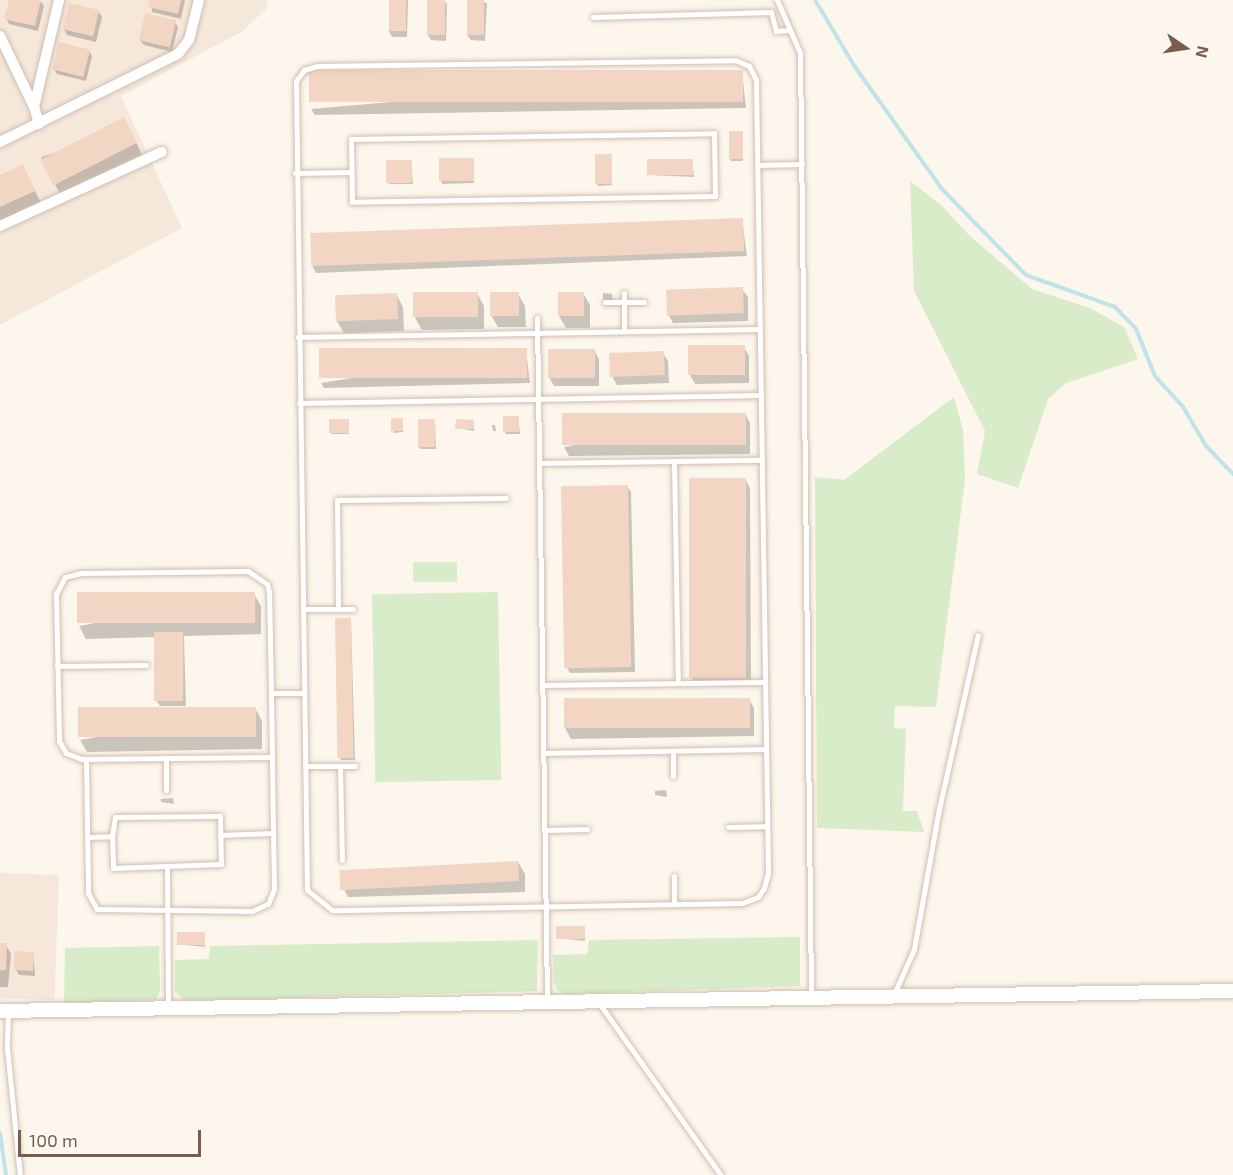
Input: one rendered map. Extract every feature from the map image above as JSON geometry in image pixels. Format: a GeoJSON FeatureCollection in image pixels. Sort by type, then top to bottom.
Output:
{"type":"FeatureCollection","features":[{"type":"Feature","properties":{"kind":"main road"},"geometry":{"type":"LineString","coordinates":[[4,1011],[1233,991]]}},
{"type":"Feature","properties":{"kind":"street"},"geometry":{"type":"LineString","coordinates":[[34,107],[59,0]]}},
{"type":"Feature","properties":{"kind":"street"},"geometry":{"type":"LineString","coordinates":[[0,142],[178,54],[189,40],[199,0]]}},
{"type":"Feature","properties":{"kind":"street"},"geometry":{"type":"LineString","coordinates":[[0,36],[34,107],[39,124]]}},
{"type":"Feature","properties":{"kind":"street"},"geometry":{"type":"LineString","coordinates":[[0,226],[162,152]]}},
{"type":"Feature","properties":{"kind":"lane"},"geometry":{"type":"LineString","coordinates":[[777,0],[800,53],[811,999]]}},
{"type":"Feature","properties":{"kind":"lane"},"geometry":{"type":"LineString","coordinates":[[593,17],[771,12],[776,31],[790,30]]}},
{"type":"Feature","properties":{"kind":"lane"},"geometry":{"type":"LineString","coordinates":[[735,60],[749,66],[755,76],[757,165],[767,826],[767,878],[758,897],[742,903],[332,910],[308,890],[294,86],[304,70],[317,66],[735,60]]}},
{"type":"Feature","properties":{"kind":"lane"},"geometry":{"type":"LineString","coordinates":[[714,133],[715,196],[351,202],[351,172],[351,138],[714,133]]}},
{"type":"Feature","properties":{"kind":"lane"},"geometry":{"type":"LineString","coordinates":[[757,165],[802,164]]}},
{"type":"Feature","properties":{"kind":"lane"},"geometry":{"type":"LineString","coordinates":[[295,173],[351,172]]}},
{"type":"Feature","properties":{"kind":"lane"},"geometry":{"type":"LineString","coordinates":[[624,293],[624,331]]}},
{"type":"Feature","properties":{"kind":"lane"},"geometry":{"type":"LineString","coordinates":[[605,302],[644,302]]}},
{"type":"Feature","properties":{"kind":"lane"},"geometry":{"type":"LineString","coordinates":[[537,318],[547,1002]]}},
{"type":"Feature","properties":{"kind":"lane"},"geometry":{"type":"LineString","coordinates":[[298,337],[760,329]]}},
{"type":"Feature","properties":{"kind":"lane"},"geometry":{"type":"LineString","coordinates":[[299,403],[761,395]]}},
{"type":"Feature","properties":{"kind":"lane"},"geometry":{"type":"LineString","coordinates":[[539,463],[762,460]]}},
{"type":"Feature","properties":{"kind":"lane"},"geometry":{"type":"LineString","coordinates":[[674,461],[678,683]]}},
{"type":"Feature","properties":{"kind":"lane"},"geometry":{"type":"LineString","coordinates":[[338,609],[337,500],[506,498]]}},
{"type":"Feature","properties":{"kind":"lane"},"geometry":{"type":"LineString","coordinates":[[86,759],[88,893],[94,907],[109,912],[252,911],[265,907],[273,893],[273,833],[272,757],[271,693],[269,588],[263,578],[248,571],[70,575],[61,580],[56,594],[59,741],[70,755],[86,759],[272,757]]}},
{"type":"Feature","properties":{"kind":"lane"},"geometry":{"type":"LineString","coordinates":[[303,609],[353,609]]}},
{"type":"Feature","properties":{"kind":"lane"},"geometry":{"type":"LineString","coordinates":[[893,997],[914,949],[939,809],[978,635]]}},
{"type":"Feature","properties":{"kind":"lane"},"geometry":{"type":"LineString","coordinates":[[57,666],[146,666]]}},
{"type":"Feature","properties":{"kind":"lane"},"geometry":{"type":"LineString","coordinates":[[542,685],[765,682]]}},
{"type":"Feature","properties":{"kind":"lane"},"geometry":{"type":"LineString","coordinates":[[271,693],[304,693]]}},
{"type":"Feature","properties":{"kind":"lane"},"geometry":{"type":"LineString","coordinates":[[543,753],[766,749]]}},
{"type":"Feature","properties":{"kind":"lane"},"geometry":{"type":"LineString","coordinates":[[673,751],[673,777]]}},
{"type":"Feature","properties":{"kind":"lane"},"geometry":{"type":"LineString","coordinates":[[166,758],[166,790]]}},
{"type":"Feature","properties":{"kind":"lane"},"geometry":{"type":"LineString","coordinates":[[305,766],[355,766]]}},
{"type":"Feature","properties":{"kind":"lane"},"geometry":{"type":"LineString","coordinates":[[340,766],[342,860]]}},
{"type":"Feature","properties":{"kind":"lane"},"geometry":{"type":"LineString","coordinates":[[220,816],[221,864],[113,868],[112,836],[115,817],[220,816]]}},
{"type":"Feature","properties":{"kind":"lane"},"geometry":{"type":"LineString","coordinates":[[728,827],[767,826]]}},
{"type":"Feature","properties":{"kind":"lane"},"geometry":{"type":"LineString","coordinates":[[544,830],[586,830]]}},
{"type":"Feature","properties":{"kind":"lane"},"geometry":{"type":"LineString","coordinates":[[220,835],[273,833]]}},
{"type":"Feature","properties":{"kind":"lane"},"geometry":{"type":"LineString","coordinates":[[88,837],[112,836]]}},
{"type":"Feature","properties":{"kind":"lane"},"geometry":{"type":"LineString","coordinates":[[167,866],[168,1009]]}},
{"type":"Feature","properties":{"kind":"lane"},"geometry":{"type":"LineString","coordinates":[[674,876],[674,904]]}},
{"type":"Feature","properties":{"kind":"lane"},"geometry":{"type":"LineString","coordinates":[[597,1001],[721,1175]]}},
{"type":"Feature","properties":{"kind":"lane"},"geometry":{"type":"LineString","coordinates":[[4,1011],[20,1175]]}},
{"type":"Feature","properties":{"kind":"shaded area"},"geometry":{"type":"Polygon","coordinates":[[[0,0],[268,0],[266,9],[243,31],[121,96],[182,228],[0,325],[0,0]]]}},
{"type":"Feature","properties":{"kind":"shaded area"},"geometry":{"type":"Polygon","coordinates":[[[0,873],[59,875],[55,1000],[0,998],[0,873]]]}},
{"type":"Feature","properties":{"kind":"green space"},"geometry":{"type":"Polygon","coordinates":[[[910,181],[941,205],[971,237],[1032,289],[1090,308],[1124,327],[1138,359],[1066,383],[1048,399],[1018,488],[977,474],[985,431],[914,291],[910,181]]]}},
{"type":"Feature","properties":{"kind":"green space"},"geometry":{"type":"Polygon","coordinates":[[[954,397],[963,430],[965,480],[936,707],[895,706],[894,728],[906,729],[903,811],[917,811],[924,832],[817,828],[815,477],[844,480],[954,397]]]}},
{"type":"Feature","properties":{"kind":"green space"},"geometry":{"type":"Polygon","coordinates":[[[413,562],[457,562],[457,582],[413,582],[413,562]]]}},
{"type":"Feature","properties":{"kind":"green space"},"geometry":{"type":"Polygon","coordinates":[[[498,592],[501,780],[375,782],[372,594],[498,592]]]}},
{"type":"Feature","properties":{"kind":"green space"},"geometry":{"type":"Polygon","coordinates":[[[800,937],[800,986],[564,994],[557,990],[554,980],[553,955],[587,954],[589,940],[800,937]]]}},
{"type":"Feature","properties":{"kind":"green space"},"geometry":{"type":"Polygon","coordinates":[[[538,940],[537,991],[184,1001],[175,991],[175,960],[209,959],[210,946],[538,940]]]}},
{"type":"Feature","properties":{"kind":"green space"},"geometry":{"type":"Polygon","coordinates":[[[159,946],[160,991],[156,1000],[64,1003],[65,948],[159,946]]]}},
{"type":"Feature","properties":{"kind":"building"},"geometry":{"type":"Polygon","coordinates":[[[9,0],[41,0],[35,26],[4,19],[9,0]]]}},
{"type":"Feature","properties":{"kind":"building"},"geometry":{"type":"Polygon","coordinates":[[[149,0],[181,0],[178,14],[148,7],[149,0]]]}},
{"type":"Feature","properties":{"kind":"building"},"geometry":{"type":"Polygon","coordinates":[[[389,0],[406,0],[406,31],[389,31],[389,0]]]}},
{"type":"Feature","properties":{"kind":"building"},"geometry":{"type":"Polygon","coordinates":[[[427,0],[445,0],[445,35],[427,35],[427,0]]]}},
{"type":"Feature","properties":{"kind":"building"},"geometry":{"type":"Polygon","coordinates":[[[467,0],[484,0],[484,35],[467,35],[467,0]]]}},
{"type":"Feature","properties":{"kind":"building"},"geometry":{"type":"Polygon","coordinates":[[[69,3],[99,10],[93,36],[63,29],[69,3]]]}},
{"type":"Feature","properties":{"kind":"building"},"geometry":{"type":"Polygon","coordinates":[[[145,13],[176,20],[170,47],[139,40],[145,13]]]}},
{"type":"Feature","properties":{"kind":"building"},"geometry":{"type":"Polygon","coordinates":[[[59,42],[90,50],[83,77],[52,69],[59,42]]]}},
{"type":"Feature","properties":{"kind":"building"},"geometry":{"type":"Polygon","coordinates":[[[309,70],[743,70],[743,102],[309,102],[309,70]]]}},
{"type":"Feature","properties":{"kind":"building"},"geometry":{"type":"Polygon","coordinates":[[[124,117],[137,143],[53,186],[40,160],[124,117]]]}},
{"type":"Feature","properties":{"kind":"building"},"geometry":{"type":"Polygon","coordinates":[[[729,131],[743,131],[743,159],[729,159],[729,131]]]}},
{"type":"Feature","properties":{"kind":"building"},"geometry":{"type":"Polygon","coordinates":[[[595,154],[612,154],[612,184],[595,184],[595,154]]]}},
{"type":"Feature","properties":{"kind":"building"},"geometry":{"type":"Polygon","coordinates":[[[439,158],[474,158],[474,181],[439,181],[439,158]]]}},
{"type":"Feature","properties":{"kind":"building"},"geometry":{"type":"Polygon","coordinates":[[[647,159],[693,159],[693,175],[647,175],[647,159]]]}},
{"type":"Feature","properties":{"kind":"building"},"geometry":{"type":"Polygon","coordinates":[[[386,160],[412,160],[412,183],[386,183],[386,160]]]}},
{"type":"Feature","properties":{"kind":"building"},"geometry":{"type":"Polygon","coordinates":[[[23,164],[35,191],[0,207],[0,175],[23,164]]]}},
{"type":"Feature","properties":{"kind":"building"},"geometry":{"type":"Polygon","coordinates":[[[743,218],[744,251],[311,266],[310,233],[743,218]]]}},
{"type":"Feature","properties":{"kind":"building"},"geometry":{"type":"Polygon","coordinates":[[[743,287],[744,313],[667,316],[666,290],[743,287]]]}},
{"type":"Feature","properties":{"kind":"building"},"geometry":{"type":"Polygon","coordinates":[[[413,292],[478,292],[478,317],[413,317],[413,292]]]}},
{"type":"Feature","properties":{"kind":"building"},"geometry":{"type":"Polygon","coordinates":[[[490,292],[519,292],[519,316],[490,316],[490,292]]]}},
{"type":"Feature","properties":{"kind":"building"},"geometry":{"type":"Polygon","coordinates":[[[558,292],[584,292],[584,316],[558,316],[558,292]]]}},
{"type":"Feature","properties":{"kind":"building"},"geometry":{"type":"Polygon","coordinates":[[[397,293],[398,319],[336,321],[335,295],[397,293]]]}},
{"type":"Feature","properties":{"kind":"building"},"geometry":{"type":"Polygon","coordinates":[[[688,345],[745,345],[745,375],[688,375],[688,345]]]}},
{"type":"Feature","properties":{"kind":"building"},"geometry":{"type":"Polygon","coordinates":[[[319,348],[527,348],[527,378],[319,378],[319,348]]]}},
{"type":"Feature","properties":{"kind":"building"},"geometry":{"type":"Polygon","coordinates":[[[548,349],[595,349],[595,378],[548,378],[548,349]]]}},
{"type":"Feature","properties":{"kind":"building"},"geometry":{"type":"Polygon","coordinates":[[[664,351],[665,375],[610,377],[609,353],[664,351]]]}},
{"type":"Feature","properties":{"kind":"building"},"geometry":{"type":"Polygon","coordinates":[[[562,413],[746,413],[746,445],[562,445],[562,413]]]}},
{"type":"Feature","properties":{"kind":"building"},"geometry":{"type":"Polygon","coordinates":[[[503,416],[519,416],[519,432],[503,432],[503,416]]]}},
{"type":"Feature","properties":{"kind":"building"},"geometry":{"type":"Polygon","coordinates":[[[391,418],[403,418],[403,431],[391,431],[391,418]]]}},
{"type":"Feature","properties":{"kind":"building"},"geometry":{"type":"Polygon","coordinates":[[[329,419],[349,419],[349,433],[329,433],[329,419]]]}},
{"type":"Feature","properties":{"kind":"building"},"geometry":{"type":"Polygon","coordinates":[[[418,419],[435,419],[435,447],[418,447],[418,419]]]}},
{"type":"Feature","properties":{"kind":"building"},"geometry":{"type":"Polygon","coordinates":[[[456,419],[474,420],[473,429],[455,429],[456,419]]]}},
{"type":"Feature","properties":{"kind":"building"},"geometry":{"type":"Polygon","coordinates":[[[689,478],[746,478],[746,678],[689,678],[689,478]]]}},
{"type":"Feature","properties":{"kind":"building"},"geometry":{"type":"Polygon","coordinates":[[[628,485],[631,667],[564,668],[561,486],[628,485]]]}},
{"type":"Feature","properties":{"kind":"building"},"geometry":{"type":"Polygon","coordinates":[[[77,592],[255,592],[255,623],[77,623],[77,592]]]}},
{"type":"Feature","properties":{"kind":"building"},"geometry":{"type":"Polygon","coordinates":[[[335,618],[351,618],[353,758],[337,758],[335,618]]]}},
{"type":"Feature","properties":{"kind":"building"},"geometry":{"type":"Polygon","coordinates":[[[154,632],[183,632],[183,701],[154,701],[154,632]]]}},
{"type":"Feature","properties":{"kind":"building"},"geometry":{"type":"Polygon","coordinates":[[[564,698],[750,698],[750,728],[564,728],[564,698]]]}},
{"type":"Feature","properties":{"kind":"building"},"geometry":{"type":"Polygon","coordinates":[[[78,707],[256,707],[256,737],[78,737],[78,707]]]}},
{"type":"Feature","properties":{"kind":"building"},"geometry":{"type":"Polygon","coordinates":[[[518,861],[519,881],[340,890],[339,870],[518,861]]]}},
{"type":"Feature","properties":{"kind":"building"},"geometry":{"type":"Polygon","coordinates":[[[556,926],[585,926],[585,939],[556,939],[556,926]]]}},
{"type":"Feature","properties":{"kind":"building"},"geometry":{"type":"Polygon","coordinates":[[[177,932],[205,932],[205,945],[177,945],[177,932]]]}},
{"type":"Feature","properties":{"kind":"building"},"geometry":{"type":"Polygon","coordinates":[[[0,943],[7,943],[6,970],[0,970],[0,943]]]}},
{"type":"Feature","properties":{"kind":"building"},"geometry":{"type":"Polygon","coordinates":[[[15,951],[34,952],[33,971],[14,970],[15,951]]]}},
{"type":"Feature","properties":{"kind":"waterway"},"geometry":{"type":"LineString","coordinates":[[815,0],[855,67],[942,189],[1026,275],[1115,307],[1136,329],[1155,376],[1183,407],[1206,446],[1233,474]]}},
{"type":"Feature","properties":{"kind":"waterway"},"geometry":{"type":"LineString","coordinates":[[0,1133],[6,1175]]}}]}
